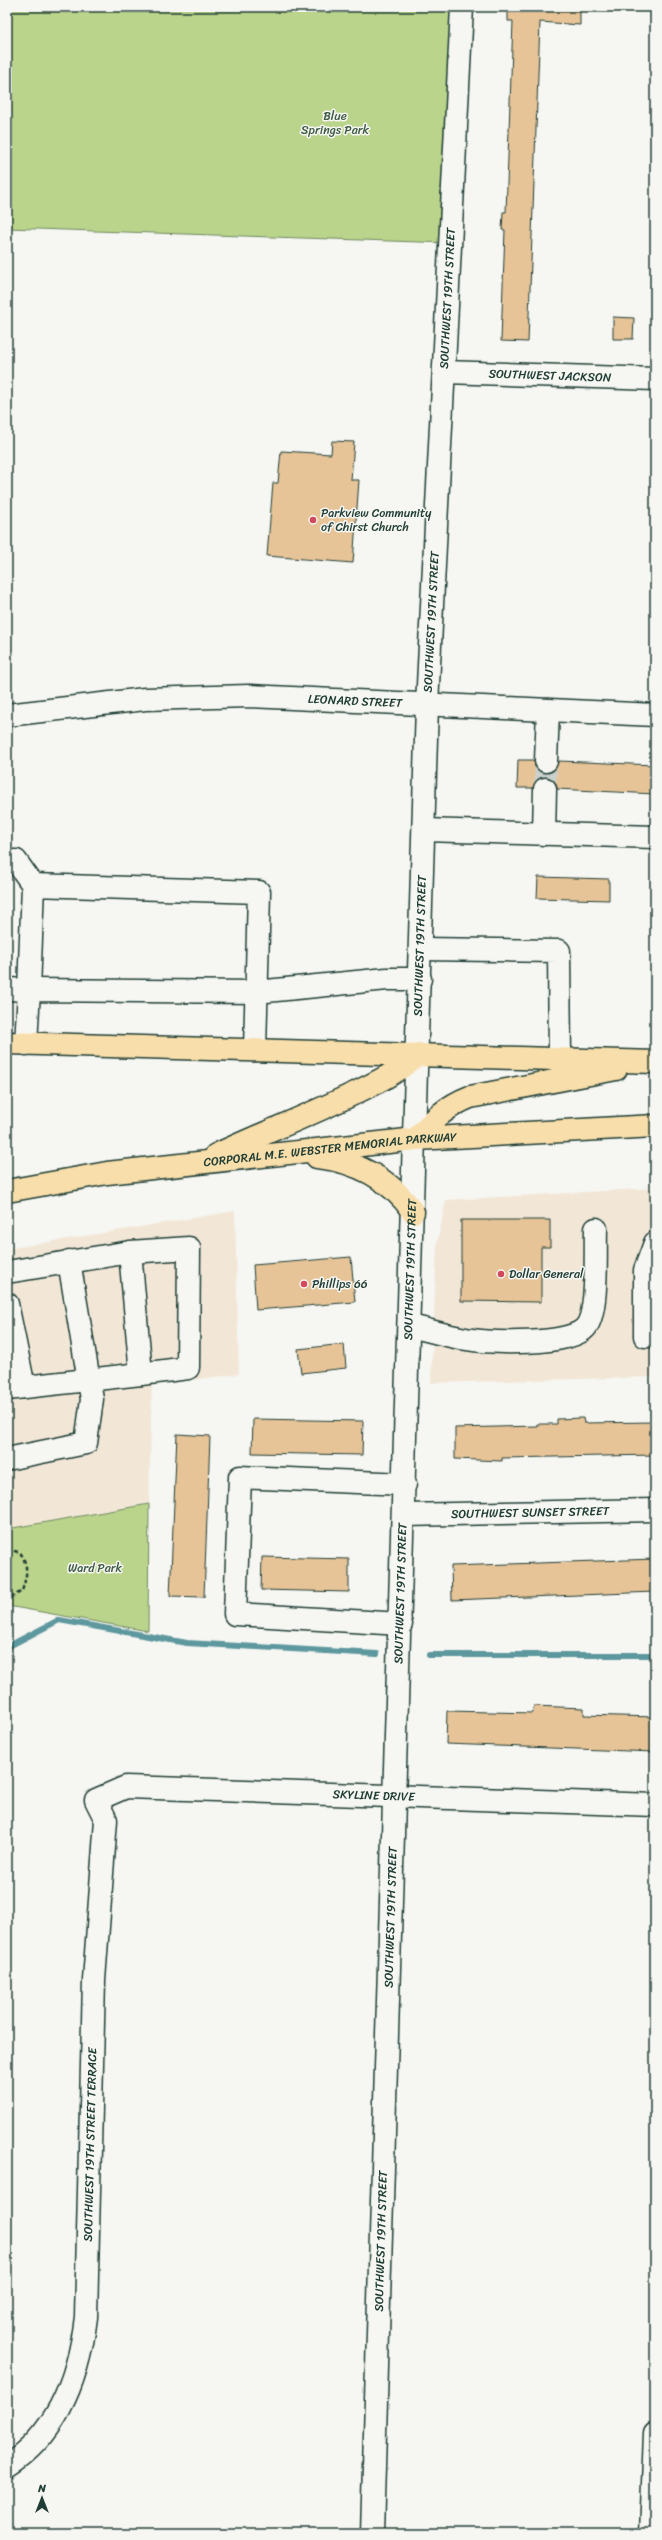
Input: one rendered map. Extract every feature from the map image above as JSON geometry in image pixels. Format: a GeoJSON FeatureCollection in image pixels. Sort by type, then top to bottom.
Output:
{"type":"FeatureCollection","features":[{"type":"Feature","properties":{"kind":"main road"},"geometry":{"type":"LineString","coordinates":[[16,1044],[418,1054],[653,1062]]}},
{"type":"Feature","properties":{"kind":"main road"},"geometry":{"type":"LineString","coordinates":[[196,1163],[382,1080],[403,1068],[418,1054]]}},
{"type":"Feature","properties":{"kind":"main road"},"geometry":{"type":"LineString","coordinates":[[416,1139],[432,1120],[452,1104],[470,1097],[653,1062]]}},
{"type":"Feature","properties":{"kind":"main road","name":"CORPORAL M.E. WEBSTER MEMORIAL PARKWAY"},"geometry":{"type":"LineString","coordinates":[[7,1191],[107,1173],[416,1139],[655,1126]]}},
{"type":"Feature","properties":{"kind":"main road"},"geometry":{"type":"LineString","coordinates":[[282,1154],[340,1160],[372,1173],[394,1190],[413,1212]]}},
{"type":"Feature","properties":{"kind":"street","name":"SOUTHWEST 19TH STREET"},"geometry":{"type":"LineString","coordinates":[[372,2533],[416,1139],[427,705],[444,372],[453,147],[462,7]]}},
{"type":"Feature","properties":{"kind":"street","name":"SOUTHWEST JACKSON"},"geometry":{"type":"LineString","coordinates":[[444,372],[655,379]]}},
{"type":"Feature","properties":{"kind":"street","name":"LEONARD STREET"},"geometry":{"type":"LineString","coordinates":[[7,715],[95,703],[145,699],[249,696],[655,715]]}},
{"type":"Feature","properties":{"kind":"street"},"geometry":{"type":"LineString","coordinates":[[546,761],[548,710]]}},
{"type":"Feature","properties":{"kind":"street"},"geometry":{"type":"LineString","coordinates":[[544,834],[545,789]]}},
{"type":"Feature","properties":{"kind":"street"},"geometry":{"type":"LineString","coordinates":[[424,830],[655,837]]}},
{"type":"Feature","properties":{"kind":"street"},"geometry":{"type":"LineString","coordinates":[[7,861],[16,861],[33,885],[30,990],[16,1044]]}},
{"type":"Feature","properties":{"kind":"street"},"geometry":{"type":"LineString","coordinates":[[33,885],[259,892],[255,1050]]}},
{"type":"Feature","properties":{"kind":"street"},"geometry":{"type":"LineString","coordinates":[[421,949],[559,951],[560,1059]]}},
{"type":"Feature","properties":{"kind":"street"},"geometry":{"type":"LineString","coordinates":[[7,989],[256,992],[387,979],[420,979]]}},
{"type":"Feature","properties":{"kind":"street"},"geometry":{"type":"LineString","coordinates":[[410,1326],[467,1340],[503,1342],[545,1341],[574,1335],[586,1328],[593,1311],[596,1229]]}},
{"type":"Feature","properties":{"kind":"street"},"geometry":{"type":"LineString","coordinates":[[655,1242],[645,1270],[645,1336],[655,1336]]}},
{"type":"Feature","properties":{"kind":"street"},"geometry":{"type":"LineString","coordinates":[[7,1272],[130,1252],[188,1248],[188,1368],[16,1388],[7,1304]]}},
{"type":"Feature","properties":{"kind":"street"},"geometry":{"type":"LineString","coordinates":[[130,1252],[141,1374]]}},
{"type":"Feature","properties":{"kind":"street"},"geometry":{"type":"LineString","coordinates":[[7,1459],[86,1443],[92,1399],[69,1261]]}},
{"type":"Feature","properties":{"kind":"street"},"geometry":{"type":"LineString","coordinates":[[401,1624],[235,1614],[240,1477],[405,1484]]}},
{"type":"Feature","properties":{"kind":"street","name":"SOUTHWEST SUNSET STREET"},"geometry":{"type":"LineString","coordinates":[[404,1515],[655,1510]]}},
{"type":"Feature","properties":{"kind":"street","name":"SKYLINE DRIVE"},"geometry":{"type":"LineString","coordinates":[[96,1800],[126,1787],[655,1805]]}},
{"type":"Feature","properties":{"kind":"street","name":"SOUTHWEST 19TH STREET TERRACE"},"geometry":{"type":"LineString","coordinates":[[7,2466],[38,2441],[60,2411],[82,2352],[86,2318],[94,1980],[106,1820],[96,1800]]}},
{"type":"Feature","properties":{"kind":"street"},"geometry":{"type":"LineString","coordinates":[[651,2533],[655,2433]]}},
{"type":"Feature","properties":{"kind":"path"},"geometry":{"type":"LineString","coordinates":[[7,1550],[20,1552],[26,1563],[27,1575],[22,1591],[7,1600]]}},
{"type":"Feature","properties":{"kind":"shaded area"},"geometry":{"type":"Polygon","coordinates":[[[655,1188],[655,1377],[431,1383],[437,1243],[446,1200],[655,1188]]]}},
{"type":"Feature","properties":{"kind":"shaded area"},"geometry":{"type":"Polygon","coordinates":[[[235,1211],[239,1374],[152,1385],[149,1504],[7,1529],[7,1249],[235,1211]]]}},
{"type":"Feature","properties":{"kind":"green space","name":"Blue Springs Park"},"geometry":{"type":"Polygon","coordinates":[[[7,7],[462,7],[449,243],[7,228],[7,7]]]}},
{"type":"Feature","properties":{"kind":"green space","name":"Ward Park"},"geometry":{"type":"Polygon","coordinates":[[[149,1504],[148,1631],[8,1606],[7,1609],[7,1529],[149,1504]]]}},
{"type":"Feature","properties":{"kind":"building"},"geometry":{"type":"Polygon","coordinates":[[[508,7],[580,7],[580,25],[540,22],[528,342],[501,341],[505,230],[502,230],[503,212],[506,212],[513,21],[508,21],[508,7]]]}},
{"type":"Feature","properties":{"kind":"building"},"geometry":{"type":"Polygon","coordinates":[[[613,317],[634,318],[633,339],[613,339],[613,317]]]}},
{"type":"Feature","properties":{"kind":"building","name":"Parkview Community of Chirst Church"},"geometry":{"type":"Polygon","coordinates":[[[332,441],[354,442],[351,480],[359,480],[353,563],[267,556],[273,483],[278,483],[281,451],[331,454],[332,441]]]}},
{"type":"Feature","properties":{"kind":"building"},"geometry":{"type":"Polygon","coordinates":[[[518,760],[534,760],[535,767],[545,773],[552,772],[559,761],[655,765],[655,794],[557,789],[556,783],[546,777],[539,778],[533,788],[517,788],[518,760]]]}},
{"type":"Feature","properties":{"kind":"building"},"geometry":{"type":"Polygon","coordinates":[[[538,877],[609,879],[609,900],[537,898],[538,877]]]}},
{"type":"Feature","properties":{"kind":"building","name":"Dollar General"},"geometry":{"type":"Polygon","coordinates":[[[461,1220],[550,1220],[550,1247],[541,1247],[541,1302],[461,1301],[461,1220]]]}},
{"type":"Feature","properties":{"kind":"building","name":"Phillips 66"},"geometry":{"type":"Polygon","coordinates":[[[351,1257],[355,1302],[256,1310],[253,1265],[351,1257]]]}},
{"type":"Feature","properties":{"kind":"building"},"geometry":{"type":"Polygon","coordinates":[[[344,1344],[346,1368],[301,1373],[298,1349],[344,1344]]]}},
{"type":"Feature","properties":{"kind":"building"},"geometry":{"type":"Polygon","coordinates":[[[583,1418],[584,1423],[655,1422],[655,1455],[502,1458],[502,1461],[455,1459],[455,1428],[537,1426],[537,1424],[557,1424],[557,1419],[583,1418]]]}},
{"type":"Feature","properties":{"kind":"building"},"geometry":{"type":"Polygon","coordinates":[[[253,1419],[363,1421],[362,1455],[252,1453],[253,1419]]]}},
{"type":"Feature","properties":{"kind":"building"},"geometry":{"type":"Polygon","coordinates":[[[177,1434],[210,1436],[204,1597],[170,1596],[177,1434]]]}},
{"type":"Feature","properties":{"kind":"building"},"geometry":{"type":"Polygon","coordinates":[[[262,1557],[349,1559],[349,1592],[261,1590],[262,1557]]]}},
{"type":"Feature","properties":{"kind":"building"},"geometry":{"type":"Polygon","coordinates":[[[655,1559],[655,1592],[452,1600],[451,1566],[655,1559]]]}},
{"type":"Feature","properties":{"kind":"building"},"geometry":{"type":"Polygon","coordinates":[[[534,1706],[584,1708],[584,1715],[655,1717],[655,1752],[446,1744],[447,1711],[533,1713],[534,1706]]]}},
{"type":"Feature","properties":{"kind":"waterway"},"geometry":{"type":"LineString","coordinates":[[7,1647],[59,1620],[187,1643],[377,1654]]}},
{"type":"Feature","properties":{"kind":"waterway"},"geometry":{"type":"LineString","coordinates":[[429,1655],[655,1655]]}},
{"type":"Feature","properties":{"kind":"tunnel"},"geometry":{"type":"LineString","coordinates":[[545,789],[546,761]]}},
{"type":"Feature","properties":{"kind":"place","name":"Parkview Community of Chirst Church"},"geometry":{"type":"Point","coordinates":[313,520]}},
{"type":"Feature","properties":{"kind":"place","name":"Dollar General"},"geometry":{"type":"Point","coordinates":[501,1274]}},
{"type":"Feature","properties":{"kind":"place","name":"Phillips 66"},"geometry":{"type":"Point","coordinates":[304,1284]}}]}
